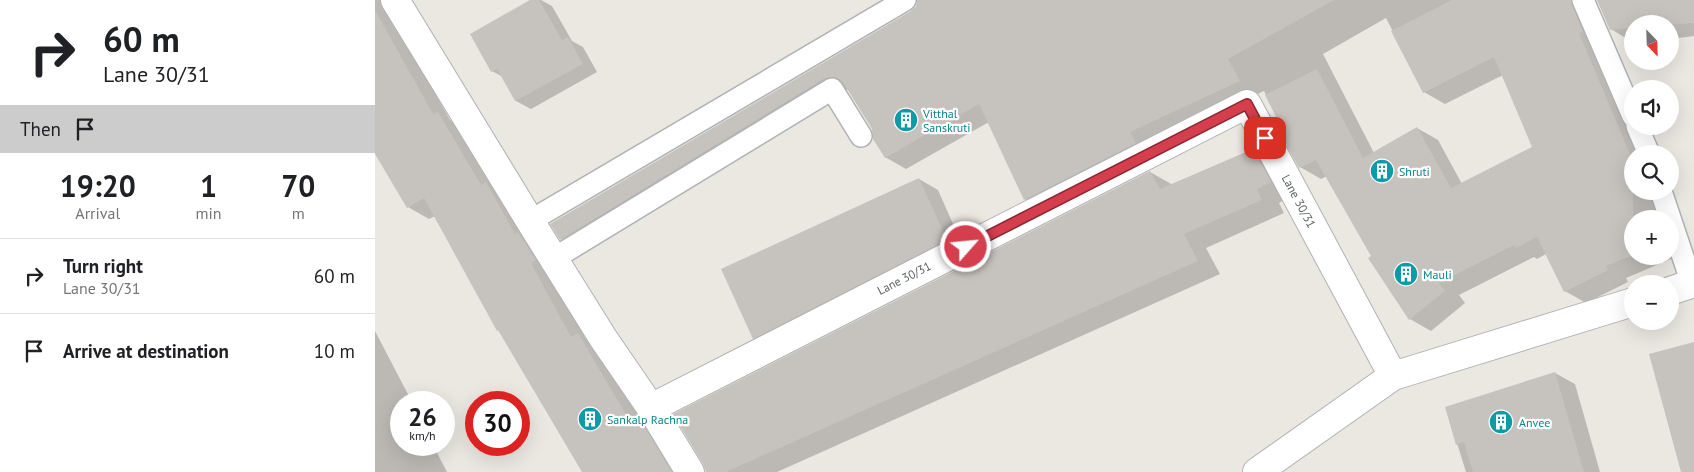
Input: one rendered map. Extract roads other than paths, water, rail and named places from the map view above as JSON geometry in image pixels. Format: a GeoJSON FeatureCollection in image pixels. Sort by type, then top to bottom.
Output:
{"type":"FeatureCollection","features":[{"type":"Feature","properties":{"kind":"street"},"geometry":{"type":"LineString","coordinates":[[395,0],[553,259],[603,338],[651,408],[690,472]]}},
{"type":"Feature","properties":{"kind":"street","name":"Lane 30/31"},"geometry":{"type":"LineString","coordinates":[[651,408],[1247,104],[1393,376]]}},
{"type":"Feature","properties":{"kind":"street"},"geometry":{"type":"LineString","coordinates":[[1257,472],[1393,376],[1624,305]]}},
{"type":"Feature","properties":{"kind":"lane"},"geometry":{"type":"LineString","coordinates":[[530,221],[905,0]]}},
{"type":"Feature","properties":{"kind":"lane"},"geometry":{"type":"LineString","coordinates":[[1583,0],[1624,95]]}},
{"type":"Feature","properties":{"kind":"lane"},"geometry":{"type":"LineString","coordinates":[[553,259],[832,89],[861,136]]}},
{"type":"Feature","properties":{"kind":"lane"},"geometry":{"type":"LineString","coordinates":[[1663,200],[1685,286]]}},
{"type":"Feature","properties":{"kind":"place","name":"Vitthal Sanskruti"},"geometry":{"type":"Point","coordinates":[906,120]}},
{"type":"Feature","properties":{"kind":"place","name":"Shruti"},"geometry":{"type":"Point","coordinates":[1382,171]}},
{"type":"Feature","properties":{"kind":"place","name":"Mauli"},"geometry":{"type":"Point","coordinates":[1406,274]}},
{"type":"Feature","properties":{"kind":"place","name":"Sankalp Rachna"},"geometry":{"type":"Point","coordinates":[590,419]}},
{"type":"Feature","properties":{"kind":"place","name":"Anvee"},"geometry":{"type":"Point","coordinates":[1501,422]}}]}
